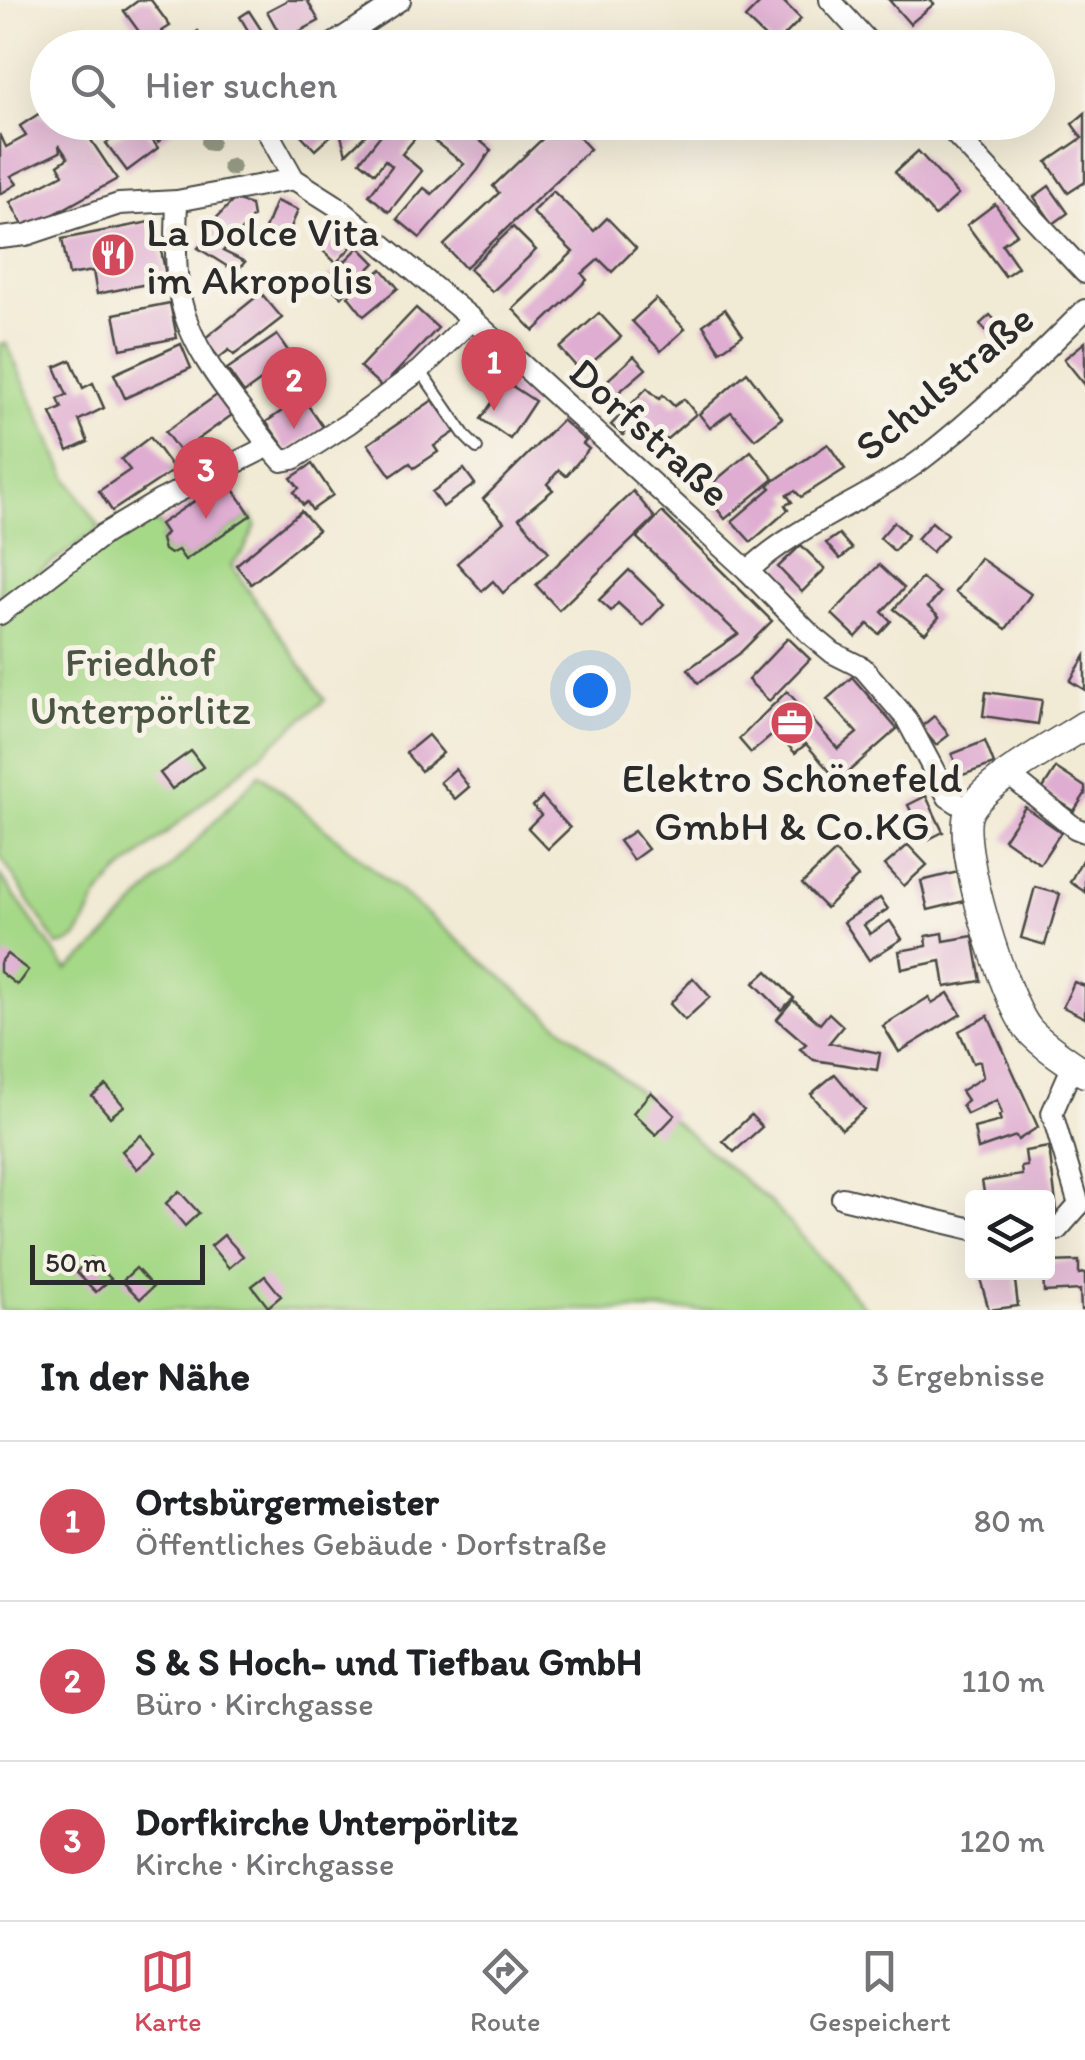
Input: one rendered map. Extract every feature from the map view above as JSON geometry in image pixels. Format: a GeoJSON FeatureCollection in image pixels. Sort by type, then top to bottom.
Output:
{"type":"FeatureCollection","features":[{"type":"Feature","properties":{"kind":"street"},"geometry":{"type":"LineString","coordinates":[[354,30],[400,0]]}},
{"type":"Feature","properties":{"kind":"street"},"geometry":{"type":"LineString","coordinates":[[830,0],[858,30]]}},
{"type":"Feature","properties":{"kind":"street","name":"Dorfstraße"},"geometry":{"type":"LineString","coordinates":[[272,140],[294,179],[335,206],[472,320],[748,571],[810,634],[832,653],[862,668],[906,718],[948,797],[970,811]]}},
{"type":"Feature","properties":{"kind":"street"},"geometry":{"type":"LineString","coordinates":[[961,140],[1085,273]]}},
{"type":"Feature","properties":{"kind":"street"},"geometry":{"type":"LineString","coordinates":[[1,237],[26,235],[119,204],[177,201],[294,179]]}},
{"type":"Feature","properties":{"kind":"street"},"geometry":{"type":"LineString","coordinates":[[177,201],[176,267],[181,304],[199,349],[282,461],[293,459],[349,423],[420,370],[472,320]]}},
{"type":"Feature","properties":{"kind":"street","name":"Schulstraße"},"geometry":{"type":"LineString","coordinates":[[748,571],[806,527],[864,498],[921,460],[1013,382],[1085,310]]}},
{"type":"Feature","properties":{"kind":"street"},"geometry":{"type":"LineString","coordinates":[[0,614],[104,534],[159,501],[269,446]]}},
{"type":"Feature","properties":{"kind":"street"},"geometry":{"type":"LineString","coordinates":[[1055,1230],[1082,1206],[1052,1112],[1079,1069],[1029,1030],[1008,996],[992,952],[966,846],[966,826],[970,811],[984,793],[1085,724]]}},
{"type":"Feature","properties":{"kind":"street"},"geometry":{"type":"LineString","coordinates":[[1009,775],[1085,832]]}},
{"type":"Feature","properties":{"kind":"street"},"geometry":{"type":"LineString","coordinates":[[842,1198],[965,1227]]}},
{"type":"Feature","properties":{"kind":"lane"},"geometry":{"type":"LineString","coordinates":[[420,370],[477,448]]}},
{"type":"Feature","properties":{"kind":"green space"},"geometry":{"type":"Polygon","coordinates":[[[6,343],[67,477],[100,528],[0,600],[0,344],[6,343]]]}},
{"type":"Feature","properties":{"kind":"green space","name":"Friedhof Unterpörlitz"},"geometry":{"type":"Polygon","coordinates":[[[251,515],[256,525],[244,551],[231,565],[325,700],[120,872],[98,897],[74,940],[58,946],[0,856],[0,624],[145,516],[160,524],[166,533],[161,539],[164,550],[178,550],[185,559],[251,515]]]}},
{"type":"Feature","properties":{"kind":"green space"},"geometry":{"type":"Polygon","coordinates":[[[260,774],[770,1202],[867,1310],[0,1310],[0,875],[67,970],[91,951],[260,774]]]}},
{"type":"Feature","properties":{"kind":"building"},"geometry":{"type":"Polygon","coordinates":[[[139,0],[151,0],[170,26],[164,30],[138,30],[124,11],[139,0]]]}},
{"type":"Feature","properties":{"kind":"building"},"geometry":{"type":"Polygon","coordinates":[[[288,0],[307,0],[319,21],[302,30],[277,30],[267,11],[288,0]]]}},
{"type":"Feature","properties":{"kind":"building"},"geometry":{"type":"Polygon","coordinates":[[[763,0],[782,0],[801,19],[790,30],[757,30],[745,18],[763,0]]]}},
{"type":"Feature","properties":{"kind":"building"},"geometry":{"type":"Polygon","coordinates":[[[889,0],[930,0],[934,4],[910,24],[889,0]]]}},
{"type":"Feature","properties":{"kind":"building"},"geometry":{"type":"Polygon","coordinates":[[[249,11],[261,30],[248,30],[240,17],[249,11]]]}},
{"type":"Feature","properties":{"kind":"building"},"geometry":{"type":"Polygon","coordinates":[[[1085,113],[1085,182],[1068,193],[1047,162],[1082,138],[1072,124],[1085,113]]]}},
{"type":"Feature","properties":{"kind":"building"},"geometry":{"type":"Polygon","coordinates":[[[30,120],[30,140],[91,140],[117,179],[26,230],[10,202],[63,174],[58,165],[68,158],[59,145],[60,152],[11,176],[17,184],[0,194],[0,134],[6,147],[26,136],[20,126],[30,120]]]}},
{"type":"Feature","properties":{"kind":"building"},"geometry":{"type":"Polygon","coordinates":[[[152,140],[158,148],[127,171],[106,143],[152,140]]]}},
{"type":"Feature","properties":{"kind":"building"},"geometry":{"type":"Polygon","coordinates":[[[306,140],[326,140],[315,150],[306,140]]]}},
{"type":"Feature","properties":{"kind":"building"},"geometry":{"type":"Polygon","coordinates":[[[342,140],[360,140],[346,154],[342,140]]]}},
{"type":"Feature","properties":{"kind":"building"},"geometry":{"type":"Polygon","coordinates":[[[377,140],[414,140],[402,154],[422,171],[389,212],[369,195],[392,166],[385,160],[375,173],[360,161],[377,140]]]}},
{"type":"Feature","properties":{"kind":"building"},"geometry":{"type":"Polygon","coordinates":[[[433,140],[479,140],[491,150],[420,238],[397,219],[424,188],[432,194],[464,164],[433,140]]]}},
{"type":"Feature","properties":{"kind":"building"},"geometry":{"type":"Polygon","coordinates":[[[541,140],[582,140],[590,149],[465,268],[444,245],[499,193],[493,186],[541,140]]]}},
{"type":"Feature","properties":{"kind":"building"},"geometry":{"type":"Polygon","coordinates":[[[918,151],[958,195],[935,216],[895,172],[918,151]]]}},
{"type":"Feature","properties":{"kind":"building"},"geometry":{"type":"Polygon","coordinates":[[[1049,186],[1068,213],[1053,224],[1034,197],[1049,186]]]}},
{"type":"Feature","properties":{"kind":"building"},"geometry":{"type":"Polygon","coordinates":[[[553,191],[594,231],[607,218],[636,248],[612,272],[599,259],[582,274],[587,280],[534,331],[513,309],[573,252],[532,212],[553,191]]]}},
{"type":"Feature","properties":{"kind":"building"},"geometry":{"type":"Polygon","coordinates":[[[234,200],[251,205],[253,217],[223,251],[245,262],[236,272],[198,248],[208,237],[203,232],[234,200]]]}},
{"type":"Feature","properties":{"kind":"building"},"geometry":{"type":"Polygon","coordinates":[[[276,201],[298,210],[285,242],[263,234],[276,201]]]}},
{"type":"Feature","properties":{"kind":"building"},"geometry":{"type":"Polygon","coordinates":[[[995,204],[1017,234],[1002,244],[1018,267],[1005,276],[967,225],[995,204]]]}},
{"type":"Feature","properties":{"kind":"building","name":"La Dolce Vita im Akropolis"},"geometry":{"type":"Polygon","coordinates":[[[155,221],[167,280],[97,294],[93,271],[69,275],[62,239],[155,221]]]}},
{"type":"Feature","properties":{"kind":"building"},"geometry":{"type":"Polygon","coordinates":[[[336,224],[353,245],[336,263],[317,245],[336,224]]]}},
{"type":"Feature","properties":{"kind":"building"},"geometry":{"type":"Polygon","coordinates":[[[513,227],[536,250],[492,292],[469,269],[513,227]]]}},
{"type":"Feature","properties":{"kind":"building"},"geometry":{"type":"Polygon","coordinates":[[[359,247],[375,263],[341,297],[325,281],[359,247]]]}},
{"type":"Feature","properties":{"kind":"building"},"geometry":{"type":"Polygon","coordinates":[[[382,269],[398,288],[364,316],[348,296],[382,269]]]}},
{"type":"Feature","properties":{"kind":"building"},"geometry":{"type":"Polygon","coordinates":[[[261,293],[282,318],[234,355],[229,350],[219,358],[204,339],[261,293]]]}},
{"type":"Feature","properties":{"kind":"building"},"geometry":{"type":"Polygon","coordinates":[[[656,299],[685,329],[661,351],[632,321],[656,299]]]}},
{"type":"Feature","properties":{"kind":"building"},"geometry":{"type":"Polygon","coordinates":[[[170,303],[177,338],[121,349],[114,314],[170,303]]]}},
{"type":"Feature","properties":{"kind":"building"},"geometry":{"type":"Polygon","coordinates":[[[416,308],[438,328],[382,387],[360,367],[416,308]]]}},
{"type":"Feature","properties":{"kind":"building"},"geometry":{"type":"Polygon","coordinates":[[[725,309],[743,335],[720,351],[703,325],[725,309]]]}},
{"type":"Feature","properties":{"kind":"building"},"geometry":{"type":"Polygon","coordinates":[[[599,313],[621,337],[581,372],[560,348],[599,313]]]}},
{"type":"Feature","properties":{"kind":"building"},"geometry":{"type":"Polygon","coordinates":[[[990,315],[1013,339],[1002,348],[980,324],[990,315]]]}},
{"type":"Feature","properties":{"kind":"building"},"geometry":{"type":"Polygon","coordinates":[[[277,335],[293,358],[244,393],[227,369],[277,335]]]}},
{"type":"Feature","properties":{"kind":"building"},"geometry":{"type":"Polygon","coordinates":[[[1085,342],[1085,385],[1064,359],[1085,342]]]}},
{"type":"Feature","properties":{"kind":"building"},"geometry":{"type":"Polygon","coordinates":[[[181,344],[191,368],[125,398],[114,374],[181,344]]]}},
{"type":"Feature","properties":{"kind":"building"},"geometry":{"type":"Polygon","coordinates":[[[634,356],[646,369],[611,399],[600,387],[634,356]]]}},
{"type":"Feature","properties":{"kind":"building"},"geometry":{"type":"Polygon","coordinates":[[[71,360],[83,388],[93,383],[104,408],[79,420],[88,442],[68,451],[51,413],[62,408],[58,399],[67,395],[55,367],[71,360]]]}},
{"type":"Feature","properties":{"kind":"building"},"geometry":{"type":"Polygon","coordinates":[[[747,372],[782,418],[755,439],[731,412],[710,428],[699,414],[747,372]]]}},
{"type":"Feature","properties":{"kind":"building"},"geometry":{"type":"Polygon","coordinates":[[[506,382],[535,401],[510,439],[481,419],[506,382]]]}},
{"type":"Feature","properties":{"kind":"building"},"geometry":{"type":"Polygon","coordinates":[[[647,388],[659,399],[663,395],[674,406],[684,399],[696,414],[660,445],[650,435],[642,436],[635,429],[636,420],[623,435],[611,425],[647,388]]]}},
{"type":"Feature","properties":{"kind":"building"},"geometry":{"type":"Polygon","coordinates":[[[217,395],[232,415],[180,452],[165,432],[217,395]]]}},
{"type":"Feature","properties":{"kind":"building"},"geometry":{"type":"Polygon","coordinates":[[[302,397],[323,427],[287,451],[266,422],[302,397]]]}},
{"type":"Feature","properties":{"kind":"building"},"geometry":{"type":"Polygon","coordinates":[[[433,400],[455,432],[434,446],[438,452],[414,468],[410,463],[391,476],[368,444],[433,400]]]}},
{"type":"Feature","properties":{"kind":"building"},"geometry":{"type":"Polygon","coordinates":[[[562,420],[586,441],[583,444],[589,449],[566,476],[559,470],[547,484],[553,490],[519,518],[549,552],[503,593],[493,581],[482,591],[457,563],[504,522],[483,499],[562,420]]]}},
{"type":"Feature","properties":{"kind":"building"},"geometry":{"type":"Polygon","coordinates":[[[150,437],[174,470],[112,511],[99,491],[130,470],[121,459],[150,437]]]}},
{"type":"Feature","properties":{"kind":"building"},"geometry":{"type":"Polygon","coordinates":[[[828,444],[845,469],[801,497],[795,491],[787,495],[792,502],[785,505],[788,510],[751,542],[732,521],[771,488],[768,485],[828,444]]]}},
{"type":"Feature","properties":{"kind":"building"},"geometry":{"type":"Polygon","coordinates":[[[751,451],[774,479],[725,519],[703,491],[751,451]]]}},
{"type":"Feature","properties":{"kind":"building"},"geometry":{"type":"Polygon","coordinates":[[[312,464],[333,495],[312,510],[294,492],[299,488],[291,478],[312,464]]]}},
{"type":"Feature","properties":{"kind":"building"},"geometry":{"type":"Polygon","coordinates":[[[464,469],[475,484],[443,507],[432,492],[464,469]]]}},
{"type":"Feature","properties":{"kind":"building"},"geometry":{"type":"Polygon","coordinates":[[[229,482],[251,515],[185,560],[178,550],[170,554],[164,550],[161,539],[166,533],[160,524],[229,482]]]}},
{"type":"Feature","properties":{"kind":"building"},"geometry":{"type":"Polygon","coordinates":[[[633,491],[655,518],[559,610],[536,585],[633,491]]]}},
{"type":"Feature","properties":{"kind":"building"},"geometry":{"type":"Polygon","coordinates":[[[301,511],[318,530],[251,584],[236,565],[301,511]]]}},
{"type":"Feature","properties":{"kind":"building"},"geometry":{"type":"Polygon","coordinates":[[[662,512],[772,621],[739,654],[698,683],[688,669],[738,634],[637,538],[662,512]]]}},
{"type":"Feature","properties":{"kind":"building"},"geometry":{"type":"Polygon","coordinates":[[[894,522],[908,535],[894,551],[880,538],[894,522]]]}},
{"type":"Feature","properties":{"kind":"building"},"geometry":{"type":"Polygon","coordinates":[[[932,522],[947,535],[932,552],[917,539],[932,522]]]}},
{"type":"Feature","properties":{"kind":"building"},"geometry":{"type":"Polygon","coordinates":[[[839,534],[852,549],[840,559],[826,543],[839,534]]]}},
{"type":"Feature","properties":{"kind":"building"},"geometry":{"type":"Polygon","coordinates":[[[801,545],[825,569],[802,592],[778,567],[801,545]]]}},
{"type":"Feature","properties":{"kind":"building"},"geometry":{"type":"Polygon","coordinates":[[[980,558],[1031,594],[1006,629],[955,592],[980,558]]]}},
{"type":"Feature","properties":{"kind":"building"},"geometry":{"type":"Polygon","coordinates":[[[879,565],[904,588],[882,612],[891,621],[879,634],[868,624],[856,637],[832,614],[879,565]]]}},
{"type":"Feature","properties":{"kind":"building"},"geometry":{"type":"Polygon","coordinates":[[[629,570],[664,604],[643,626],[618,603],[611,611],[599,600],[629,570]]]}},
{"type":"Feature","properties":{"kind":"building"},"geometry":{"type":"Polygon","coordinates":[[[922,578],[940,593],[928,607],[939,617],[925,633],[894,609],[922,578]]]}},
{"type":"Feature","properties":{"kind":"building"},"geometry":{"type":"Polygon","coordinates":[[[788,638],[810,659],[769,701],[748,680],[788,638]]]}},
{"type":"Feature","properties":{"kind":"building"},"geometry":{"type":"Polygon","coordinates":[[[1085,656],[1085,690],[1070,681],[1085,656]]]}},
{"type":"Feature","properties":{"kind":"building","name":"Elektro Schönefeld GmbH & Co.KG"},"geometry":{"type":"Polygon","coordinates":[[[852,677],[897,729],[838,781],[806,744],[795,753],[776,732],[751,753],[739,739],[787,691],[838,749],[857,733],[827,699],[852,677]]]}},
{"type":"Feature","properties":{"kind":"building"},"geometry":{"type":"Polygon","coordinates":[[[986,692],[1042,700],[1038,724],[983,716],[986,692]]]}},
{"type":"Feature","properties":{"kind":"building"},"geometry":{"type":"Polygon","coordinates":[[[934,716],[949,735],[936,745],[921,727],[934,716]]]}},
{"type":"Feature","properties":{"kind":"building"},"geometry":{"type":"Polygon","coordinates":[[[428,735],[443,753],[421,771],[406,753],[428,735]]]}},
{"type":"Feature","properties":{"kind":"building"},"geometry":{"type":"Polygon","coordinates":[[[985,741],[994,764],[960,776],[952,754],[985,741]]]}},
{"type":"Feature","properties":{"kind":"building"},"geometry":{"type":"Polygon","coordinates":[[[191,751],[203,767],[172,789],[160,773],[191,751]]]}},
{"type":"Feature","properties":{"kind":"building"},"geometry":{"type":"Polygon","coordinates":[[[1056,768],[1085,787],[1074,811],[1042,790],[1056,768]]]}},
{"type":"Feature","properties":{"kind":"building"},"geometry":{"type":"Polygon","coordinates":[[[455,769],[469,787],[455,799],[440,782],[455,769]]]}},
{"type":"Feature","properties":{"kind":"building"},"geometry":{"type":"Polygon","coordinates":[[[926,796],[943,832],[925,841],[908,805],[926,796]]]}},
{"type":"Feature","properties":{"kind":"building"},"geometry":{"type":"Polygon","coordinates":[[[542,797],[570,828],[548,849],[528,828],[541,815],[533,806],[542,797]]]}},
{"type":"Feature","properties":{"kind":"building"},"geometry":{"type":"Polygon","coordinates":[[[1025,807],[1061,832],[1040,864],[1004,839],[1025,807]]]}},
{"type":"Feature","properties":{"kind":"building"},"geometry":{"type":"Polygon","coordinates":[[[634,831],[648,849],[633,860],[619,841],[634,831]]]}},
{"type":"Feature","properties":{"kind":"building"},"geometry":{"type":"Polygon","coordinates":[[[908,845],[927,865],[904,886],[885,865],[908,845]]]}},
{"type":"Feature","properties":{"kind":"building"},"geometry":{"type":"Polygon","coordinates":[[[835,852],[858,877],[826,908],[802,884],[835,852]]]}},
{"type":"Feature","properties":{"kind":"building"},"geometry":{"type":"Polygon","coordinates":[[[1082,860],[1085,861],[1085,892],[1070,882],[1082,860]]]}},
{"type":"Feature","properties":{"kind":"building"},"geometry":{"type":"Polygon","coordinates":[[[958,872],[965,901],[928,910],[921,881],[958,872]]]}},
{"type":"Feature","properties":{"kind":"building"},"geometry":{"type":"Polygon","coordinates":[[[1035,887],[1060,894],[1045,945],[1021,938],[1035,887]]]}},
{"type":"Feature","properties":{"kind":"building"},"geometry":{"type":"Polygon","coordinates":[[[880,898],[888,909],[864,925],[870,934],[890,921],[902,939],[869,960],[844,922],[880,898]]]}},
{"type":"Feature","properties":{"kind":"building"},"geometry":{"type":"Polygon","coordinates":[[[943,933],[944,941],[973,936],[981,981],[945,987],[941,961],[902,969],[899,951],[927,946],[926,936],[943,933]]]}},
{"type":"Feature","properties":{"kind":"building"},"geometry":{"type":"Polygon","coordinates":[[[7,954],[28,970],[17,985],[0,972],[0,963],[7,954]]]}},
{"type":"Feature","properties":{"kind":"building"},"geometry":{"type":"Polygon","coordinates":[[[767,971],[794,998],[781,1010],[754,983],[767,971]]]}},
{"type":"Feature","properties":{"kind":"building"},"geometry":{"type":"Polygon","coordinates":[[[693,978],[710,997],[685,1020],[670,1004],[693,978]]]}},
{"type":"Feature","properties":{"kind":"building"},"geometry":{"type":"Polygon","coordinates":[[[1074,982],[1085,986],[1085,1018],[1063,1007],[1074,982]]]}},
{"type":"Feature","properties":{"kind":"building"},"geometry":{"type":"Polygon","coordinates":[[[948,993],[961,1014],[899,1052],[883,1026],[929,997],[932,1003],[948,993]]]}},
{"type":"Feature","properties":{"kind":"building"},"geometry":{"type":"Polygon","coordinates":[[[793,1000],[820,1024],[829,1013],[843,1026],[829,1043],[880,1053],[877,1070],[814,1060],[800,1049],[806,1044],[777,1019],[793,1000]]]}},
{"type":"Feature","properties":{"kind":"building"},"geometry":{"type":"Polygon","coordinates":[[[988,1016],[1038,1127],[1018,1140],[1016,1136],[978,1149],[974,1128],[1001,1121],[1002,1114],[997,1100],[967,1114],[962,1105],[967,1100],[961,1091],[983,1077],[980,1061],[973,1063],[959,1031],[988,1016]]]}},
{"type":"Feature","properties":{"kind":"building"},"geometry":{"type":"Polygon","coordinates":[[[835,1074],[865,1110],[842,1129],[811,1094],[835,1074]]]}},
{"type":"Feature","properties":{"kind":"building"},"geometry":{"type":"Polygon","coordinates":[[[106,1085],[124,1106],[110,1117],[92,1096],[106,1085]]]}},
{"type":"Feature","properties":{"kind":"building"},"geometry":{"type":"Polygon","coordinates":[[[651,1092],[675,1115],[656,1135],[633,1113],[651,1092]]]}},
{"type":"Feature","properties":{"kind":"building"},"geometry":{"type":"Polygon","coordinates":[[[751,1115],[762,1127],[734,1152],[723,1141],[751,1115]]]}},
{"type":"Feature","properties":{"kind":"building"},"geometry":{"type":"Polygon","coordinates":[[[141,1135],[156,1153],[137,1169],[122,1151],[141,1135]]]}},
{"type":"Feature","properties":{"kind":"building"},"geometry":{"type":"Polygon","coordinates":[[[1049,1147],[1054,1190],[984,1190],[982,1181],[1022,1175],[1021,1167],[1027,1166],[1025,1151],[1049,1147]]]}},
{"type":"Feature","properties":{"kind":"building"},"geometry":{"type":"Polygon","coordinates":[[[179,1191],[199,1213],[185,1226],[166,1203],[179,1191]]]}},
{"type":"Feature","properties":{"kind":"building"},"geometry":{"type":"Polygon","coordinates":[[[224,1235],[243,1256],[229,1268],[211,1246],[224,1235]]]}},
{"type":"Feature","properties":{"kind":"building"},"geometry":{"type":"Polygon","coordinates":[[[91,1258],[111,1279],[96,1292],[76,1272],[91,1258]]]}},
{"type":"Feature","properties":{"kind":"building"},"geometry":{"type":"Polygon","coordinates":[[[1079,1261],[1079,1274],[1085,1273],[1085,1310],[1081,1310],[1080,1290],[1044,1292],[1043,1280],[1055,1280],[1055,1262],[1079,1261]]]}},
{"type":"Feature","properties":{"kind":"building"},"geometry":{"type":"Polygon","coordinates":[[[136,1268],[153,1287],[140,1299],[122,1281],[136,1268]]]}},
{"type":"Feature","properties":{"kind":"building"},"geometry":{"type":"Polygon","coordinates":[[[265,1276],[281,1296],[268,1307],[252,1286],[265,1276]]]}},
{"type":"Feature","properties":{"kind":"building"},"geometry":{"type":"Polygon","coordinates":[[[980,1280],[1015,1280],[1018,1306],[989,1310],[980,1280]]]}},
{"type":"Feature","properties":{"kind":"place","name":"La Dolce Vita im Akropolis"},"geometry":{"type":"Point","coordinates":[113,255]}},
{"type":"Feature","properties":{"kind":"place","name":"Ortsbürgermeister"},"geometry":{"type":"Point","coordinates":[494,411]}},
{"type":"Feature","properties":{"kind":"place","name":"S & S Hoch- und Tiefbau GmbH"},"geometry":{"type":"Point","coordinates":[294,429]}},
{"type":"Feature","properties":{"kind":"place","name":"Dorfkirche Unterpörlitz"},"geometry":{"type":"Point","coordinates":[206,519]}},
{"type":"Feature","properties":{"kind":"place","name":"Elektro Schönefeld GmbH & Co.KG"},"geometry":{"type":"Point","coordinates":[792,723]}}]}
